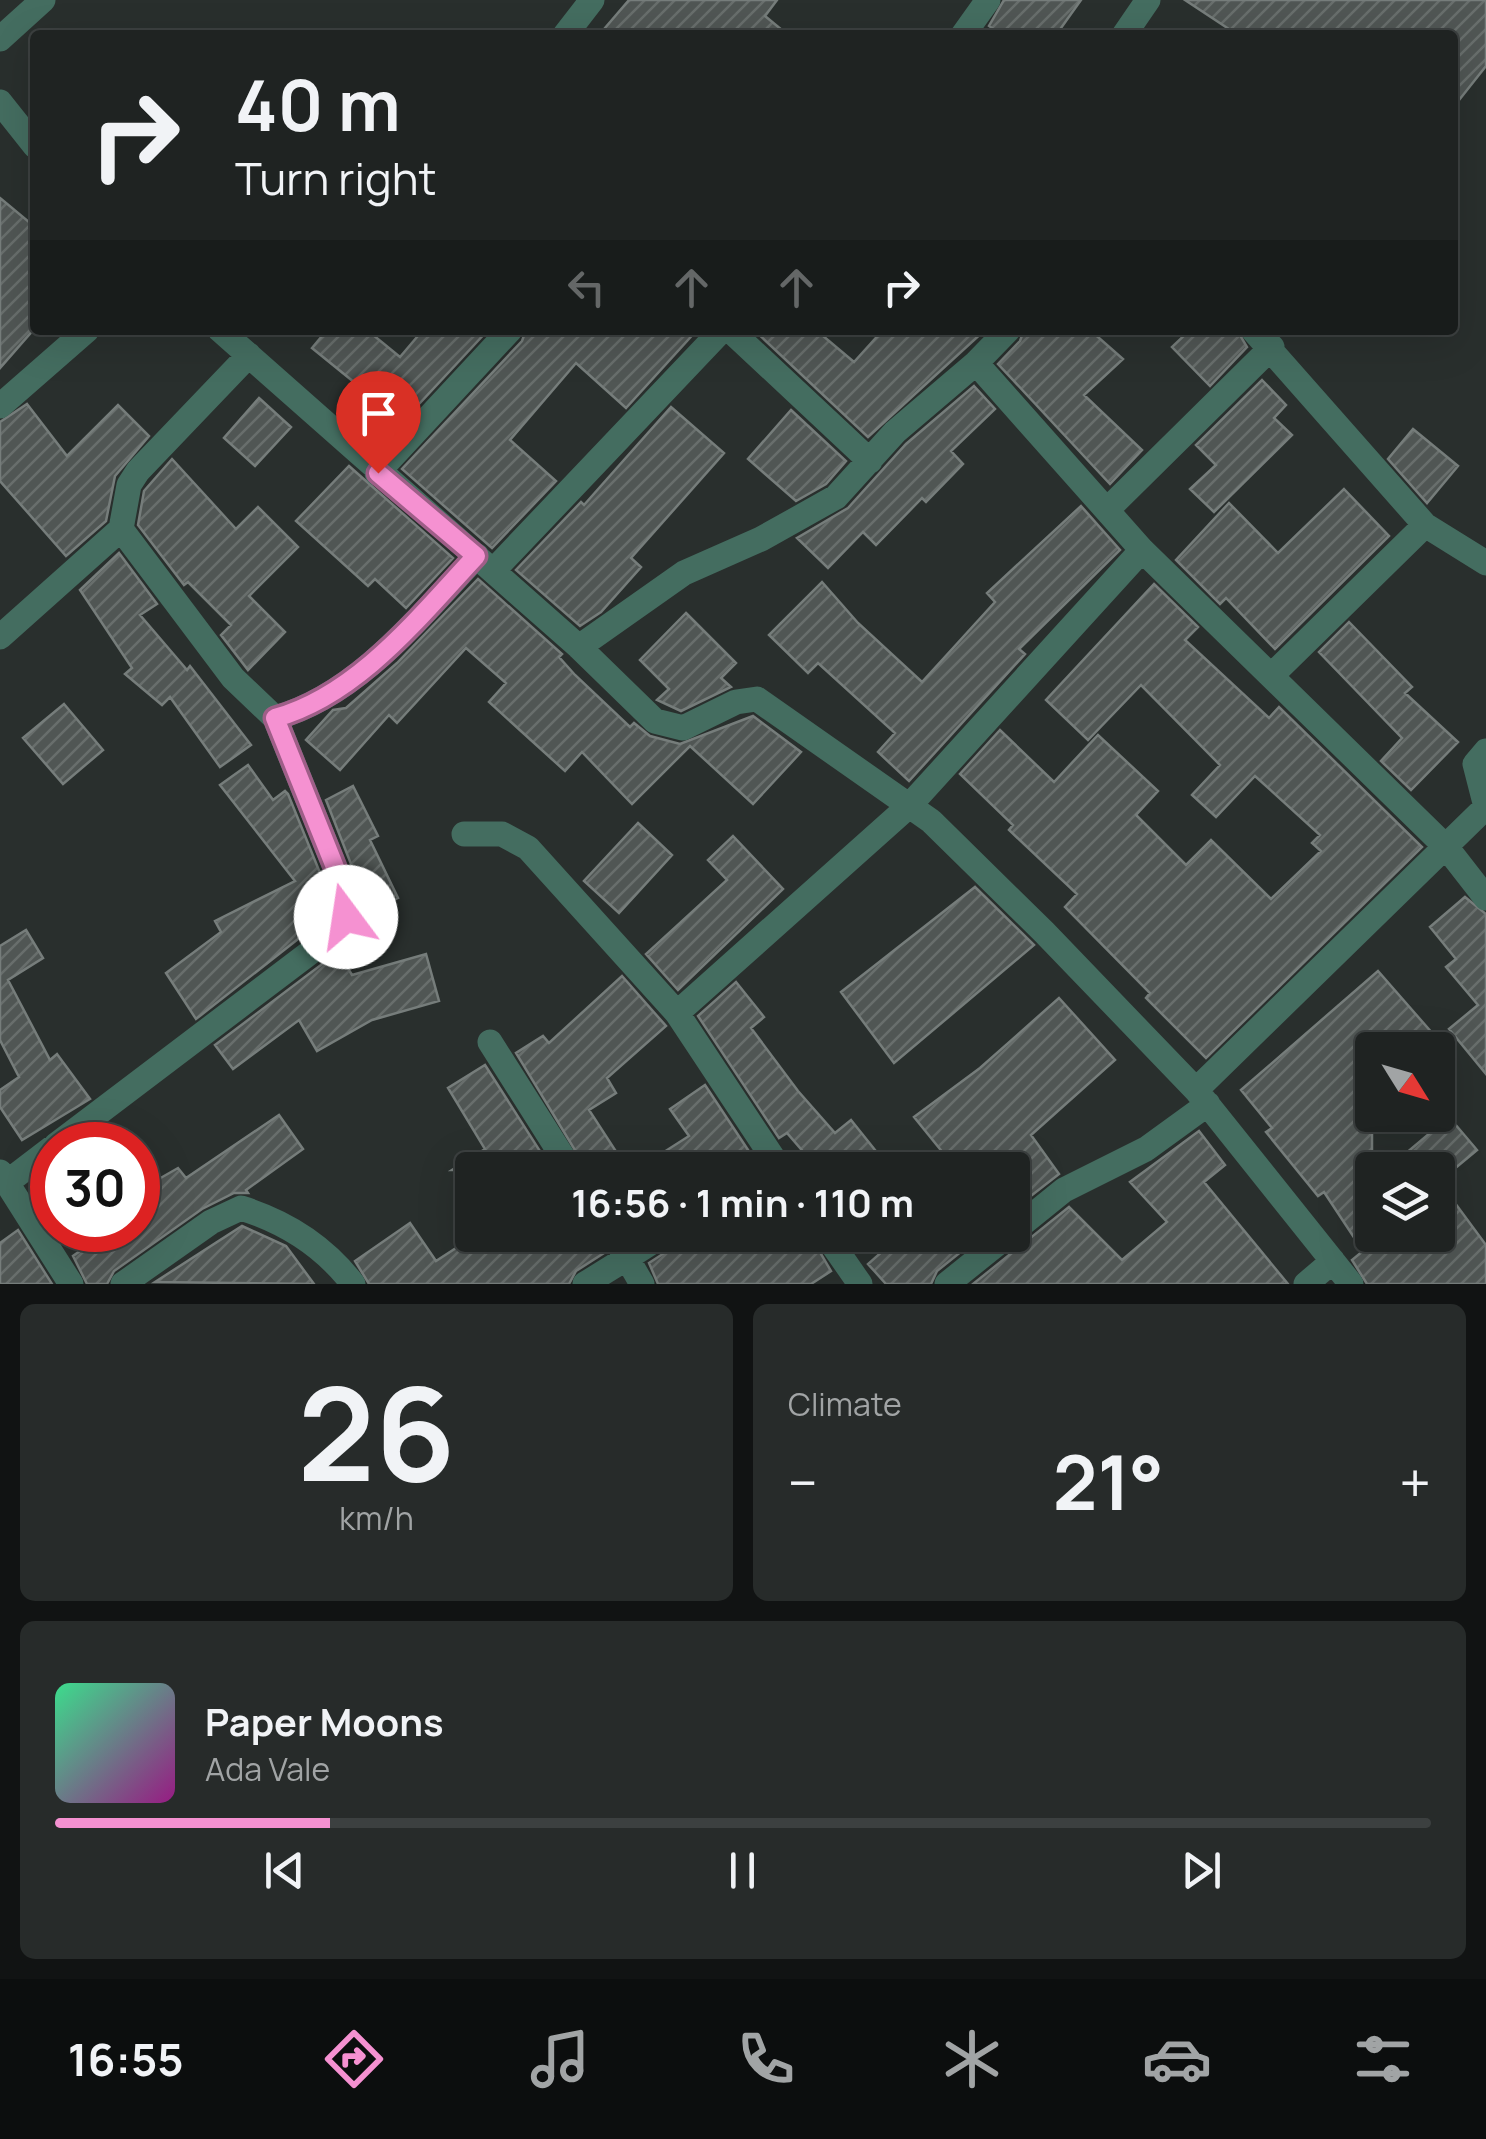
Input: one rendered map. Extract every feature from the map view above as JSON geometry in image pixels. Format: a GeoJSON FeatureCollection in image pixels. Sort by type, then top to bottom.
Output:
{"type":"FeatureCollection","features":[{"type":"Feature","properties":{"kind":"street"},"geometry":{"type":"LineString","coordinates":[[0,39],[43,0]]}},
{"type":"Feature","properties":{"kind":"street"},"geometry":{"type":"LineString","coordinates":[[568,30],[592,0]]}},
{"type":"Feature","properties":{"kind":"street"},"geometry":{"type":"LineString","coordinates":[[966,30],[988,0]]}},
{"type":"Feature","properties":{"kind":"street"},"geometry":{"type":"LineString","coordinates":[[1127,30],[1148,0]]}},
{"type":"Feature","properties":{"kind":"street"},"geometry":{"type":"LineString","coordinates":[[0,102],[30,140]]}},
{"type":"Feature","properties":{"kind":"street"},"geometry":{"type":"LineString","coordinates":[[0,406],[82,335]]}},
{"type":"Feature","properties":{"kind":"street"},"geometry":{"type":"LineString","coordinates":[[226,335],[665,726],[683,728],[736,702],[758,699],[910,806],[1044,932],[1202,1097],[1352,1284]]}},
{"type":"Feature","properties":{"kind":"street"},"geometry":{"type":"LineString","coordinates":[[378,473],[505,335]]}},
{"type":"Feature","properties":{"kind":"street"},"geometry":{"type":"LineString","coordinates":[[275,718],[310,708],[341,688],[485,563],[721,335]]}},
{"type":"Feature","properties":{"kind":"street"},"geometry":{"type":"LineString","coordinates":[[731,335],[870,461]]}},
{"type":"Feature","properties":{"kind":"street"},"geometry":{"type":"LineString","coordinates":[[579,647],[684,573],[817,510],[895,432],[976,364],[1003,335]]}},
{"type":"Feature","properties":{"kind":"street"},"geometry":{"type":"LineString","coordinates":[[1108,508],[1263,339],[1425,525],[1486,563]]}},
{"type":"Feature","properties":{"kind":"street"},"geometry":{"type":"LineString","coordinates":[[0,637],[122,529],[129,485],[138,471],[249,355]]}},
{"type":"Feature","properties":{"kind":"street"},"geometry":{"type":"LineString","coordinates":[[976,364],[1142,550],[1447,848],[1486,898]]}},
{"type":"Feature","properties":{"kind":"street"},"geometry":{"type":"LineString","coordinates":[[1273,674],[1425,525]]}},
{"type":"Feature","properties":{"kind":"street"},"geometry":{"type":"LineString","coordinates":[[86,1122],[341,929],[346,917],[345,892],[275,718],[233,678],[122,529]]}},
{"type":"Feature","properties":{"kind":"street"},"geometry":{"type":"LineString","coordinates":[[677,1013],[910,806],[1142,550]]}},
{"type":"Feature","properties":{"kind":"street"},"geometry":{"type":"LineString","coordinates":[[1030,1217],[1064,1190],[1146,1149],[1447,848],[1486,806],[1476,764],[1486,751]]}},
{"type":"Feature","properties":{"kind":"street"},"geometry":{"type":"LineString","coordinates":[[464,834],[502,834],[528,848],[677,1013],[764,1152]]}},
{"type":"Feature","properties":{"kind":"street"},"geometry":{"type":"LineString","coordinates":[[490,1042],[560,1152]]}},
{"type":"Feature","properties":{"kind":"street"},"geometry":{"type":"LineString","coordinates":[[30,1161],[3,1178],[70,1284]]}},
{"type":"Feature","properties":{"kind":"street"},"geometry":{"type":"LineString","coordinates":[[123,1284],[211,1222],[241,1208],[277,1219],[309,1240],[353,1284]]}},
{"type":"Feature","properties":{"kind":"street"},"geometry":{"type":"LineString","coordinates":[[623,1252],[642,1284]]}},
{"type":"Feature","properties":{"kind":"street"},"geometry":{"type":"LineString","coordinates":[[586,1284],[636,1252]]}},
{"type":"Feature","properties":{"kind":"street"},"geometry":{"type":"LineString","coordinates":[[838,1252],[860,1284]]}},
{"type":"Feature","properties":{"kind":"street"},"geometry":{"type":"LineString","coordinates":[[947,1284],[987,1252]]}},
{"type":"Feature","properties":{"kind":"street"},"geometry":{"type":"LineString","coordinates":[[1306,1284],[1333,1261]]}},
{"type":"Feature","properties":{"kind":"building"},"geometry":{"type":"Polygon","coordinates":[[[629,0],[777,0],[765,16],[782,30],[603,30],[629,0]]]}},
{"type":"Feature","properties":{"kind":"building"},"geometry":{"type":"Polygon","coordinates":[[[1004,0],[1081,0],[1060,30],[995,30],[989,26],[1004,0]]]}},
{"type":"Feature","properties":{"kind":"building"},"geometry":{"type":"Polygon","coordinates":[[[1185,0],[1486,0],[1486,66],[1458,101],[1458,30],[1230,30],[1185,0]]]}},
{"type":"Feature","properties":{"kind":"building"},"geometry":{"type":"Polygon","coordinates":[[[0,198],[30,223],[30,334],[0,368],[0,198]]]}},
{"type":"Feature","properties":{"kind":"building"},"geometry":{"type":"Polygon","coordinates":[[[323,335],[373,335],[400,357],[419,335],[483,335],[378,448],[372,442],[378,435],[344,406],[360,387],[312,348],[323,335]]]}},
{"type":"Feature","properties":{"kind":"building"},"geometry":{"type":"Polygon","coordinates":[[[524,335],[692,335],[626,408],[576,363],[510,440],[556,481],[492,548],[402,469],[524,335]]]}},
{"type":"Feature","properties":{"kind":"building"},"geometry":{"type":"Polygon","coordinates":[[[759,335],[822,335],[854,362],[878,335],[980,335],[868,437],[759,335]]]}},
{"type":"Feature","properties":{"kind":"building"},"geometry":{"type":"Polygon","coordinates":[[[1022,335],[1096,335],[1123,359],[1084,395],[1142,450],[1110,484],[998,364],[1022,335]]]}},
{"type":"Feature","properties":{"kind":"building"},"geometry":{"type":"Polygon","coordinates":[[[1185,335],[1240,335],[1247,347],[1210,386],[1172,347],[1185,335]]]}},
{"type":"Feature","properties":{"kind":"building"},"geometry":{"type":"Polygon","coordinates":[[[1262,380],[1286,405],[1274,418],[1292,435],[1214,512],[1190,489],[1216,465],[1196,445],[1262,380]]]}},
{"type":"Feature","properties":{"kind":"building"},"geometry":{"type":"Polygon","coordinates":[[[974,386],[995,409],[951,451],[963,464],[926,502],[922,498],[876,545],[863,532],[828,568],[797,538],[848,508],[906,444],[974,386]]]}},
{"type":"Feature","properties":{"kind":"building"},"geometry":{"type":"Polygon","coordinates":[[[259,398],[291,427],[255,466],[224,438],[259,398]]]}},
{"type":"Feature","properties":{"kind":"building"},"geometry":{"type":"Polygon","coordinates":[[[27,404],[67,456],[118,405],[149,436],[115,476],[106,521],[66,556],[0,481],[0,422],[27,404]]]}},
{"type":"Feature","properties":{"kind":"building"},"geometry":{"type":"Polygon","coordinates":[[[671,407],[724,453],[631,558],[641,567],[601,612],[580,626],[516,570],[581,502],[584,505],[671,407]]]}},
{"type":"Feature","properties":{"kind":"building"},"geometry":{"type":"Polygon","coordinates":[[[791,410],[846,461],[826,484],[796,501],[748,459],[791,410]]]}},
{"type":"Feature","properties":{"kind":"building"},"geometry":{"type":"Polygon","coordinates":[[[1413,429],[1458,466],[1427,503],[1388,459],[1413,429]]]}},
{"type":"Feature","properties":{"kind":"building"},"geometry":{"type":"Polygon","coordinates":[[[172,459],[236,529],[258,507],[298,547],[249,596],[285,632],[248,670],[221,635],[231,625],[188,582],[184,585],[138,525],[144,491],[172,459]]]}},
{"type":"Feature","properties":{"kind":"building"},"geometry":{"type":"Polygon","coordinates":[[[349,466],[453,558],[406,608],[375,579],[368,586],[296,521],[349,466]]]}},
{"type":"Feature","properties":{"kind":"building"},"geometry":{"type":"Polygon","coordinates":[[[1344,489],[1389,536],[1275,649],[1226,598],[1220,604],[1176,560],[1229,503],[1278,553],[1344,489]]]}},
{"type":"Feature","properties":{"kind":"building"},"geometry":{"type":"Polygon","coordinates":[[[1081,506],[1120,550],[1019,649],[1025,654],[909,781],[878,752],[895,733],[818,663],[808,673],[769,635],[822,582],[858,623],[922,682],[995,602],[987,593],[1081,506]]]}},
{"type":"Feature","properties":{"kind":"building"},"geometry":{"type":"Polygon","coordinates":[[[119,553],[157,604],[140,615],[187,670],[190,666],[251,745],[220,767],[170,697],[162,705],[125,674],[132,668],[80,590],[119,553]]]}},
{"type":"Feature","properties":{"kind":"building"},"geometry":{"type":"Polygon","coordinates":[[[478,579],[562,654],[559,657],[575,675],[630,727],[634,723],[650,736],[680,744],[753,716],[801,752],[753,804],[690,746],[632,804],[582,752],[565,771],[489,702],[506,683],[466,648],[397,723],[389,715],[340,770],[306,740],[333,710],[346,708],[397,663],[478,579]]]}},
{"type":"Feature","properties":{"kind":"building"},"geometry":{"type":"Polygon","coordinates":[[[1154,584],[1198,627],[1185,640],[1269,718],[1279,707],[1422,847],[1206,1058],[1146,998],[1150,993],[1065,907],[1077,894],[1009,830],[1013,825],[960,774],[1000,730],[1054,782],[1098,735],[1158,791],[1136,815],[1186,865],[1211,840],[1271,899],[1321,851],[1312,843],[1320,835],[1255,776],[1216,817],[1192,795],[1220,765],[1141,685],[1088,740],[1046,700],[1154,584]]]}},
{"type":"Feature","properties":{"kind":"building"},"geometry":{"type":"Polygon","coordinates":[[[686,613],[736,663],[721,678],[731,687],[681,711],[657,700],[669,689],[640,660],[686,613]]]}},
{"type":"Feature","properties":{"kind":"building"},"geometry":{"type":"Polygon","coordinates":[[[1349,622],[1412,687],[1405,693],[1458,742],[1411,790],[1381,761],[1402,738],[1319,652],[1349,622]]]}},
{"type":"Feature","properties":{"kind":"building"},"geometry":{"type":"Polygon","coordinates":[[[64,704],[103,750],[63,784],[23,738],[64,704]]]}},
{"type":"Feature","properties":{"kind":"building"},"geometry":{"type":"Polygon","coordinates":[[[248,765],[273,800],[285,791],[288,794],[329,895],[330,914],[196,1019],[166,973],[221,932],[215,921],[295,881],[220,785],[248,765]]]}},
{"type":"Feature","properties":{"kind":"building"},"geometry":{"type":"Polygon","coordinates":[[[353,786],[378,836],[370,840],[398,898],[362,915],[360,887],[326,800],[353,786]]]}},
{"type":"Feature","properties":{"kind":"building"},"geometry":{"type":"Polygon","coordinates":[[[638,823],[672,855],[619,913],[584,881],[638,823]]]}},
{"type":"Feature","properties":{"kind":"building"},"geometry":{"type":"Polygon","coordinates":[[[733,836],[783,889],[678,990],[646,954],[727,880],[708,860],[733,836]]]}},
{"type":"Feature","properties":{"kind":"building"},"geometry":{"type":"Polygon","coordinates":[[[975,887],[1034,945],[894,1063],[841,992],[975,887]]]}},
{"type":"Feature","properties":{"kind":"building"},"geometry":{"type":"Polygon","coordinates":[[[1465,897],[1486,914],[1486,1074],[1449,1029],[1478,1005],[1446,967],[1456,959],[1430,927],[1465,897]]]}},
{"type":"Feature","properties":{"kind":"building"},"geometry":{"type":"Polygon","coordinates":[[[26,930],[43,958],[8,980],[50,1060],[57,1054],[90,1099],[52,1122],[30,1122],[30,1135],[22,1140],[0,1107],[0,1090],[19,1077],[0,1040],[0,946],[26,930]]]}},
{"type":"Feature","properties":{"kind":"building"},"geometry":{"type":"Polygon","coordinates":[[[338,952],[352,975],[426,954],[439,1001],[372,1020],[317,1051],[299,1020],[233,1069],[215,1045],[338,952]]]}},
{"type":"Feature","properties":{"kind":"building"},"geometry":{"type":"Polygon","coordinates":[[[1378,971],[1431,1032],[1355,1032],[1355,1132],[1372,1132],[1372,1152],[1355,1152],[1355,1239],[1324,1192],[1318,1196],[1266,1132],[1272,1128],[1241,1090],[1378,971]]]}},
{"type":"Feature","properties":{"kind":"building"},"geometry":{"type":"Polygon","coordinates":[[[622,976],[666,1026],[607,1078],[616,1093],[589,1110],[616,1152],[576,1152],[516,1053],[543,1036],[549,1043],[622,976]]]}},
{"type":"Feature","properties":{"kind":"building"},"geometry":{"type":"Polygon","coordinates":[[[736,982],[764,1017],[751,1028],[798,1091],[835,1133],[851,1120],[877,1152],[803,1152],[787,1133],[779,1138],[698,1016],[736,982]]]}},
{"type":"Feature","properties":{"kind":"building"},"geometry":{"type":"Polygon","coordinates":[[[1059,998],[1115,1060],[1031,1135],[1059,1174],[1030,1197],[1030,1152],[942,1152],[914,1117],[980,1068],[1059,998]]]}},
{"type":"Feature","properties":{"kind":"building"},"geometry":{"type":"Polygon","coordinates":[[[485,1065],[541,1152],[480,1152],[485,1149],[448,1088],[485,1065]]]}},
{"type":"Feature","properties":{"kind":"building"},"geometry":{"type":"Polygon","coordinates":[[[705,1085],[749,1152],[664,1152],[689,1136],[670,1109],[705,1085]]]}},
{"type":"Feature","properties":{"kind":"building"},"geometry":{"type":"Polygon","coordinates":[[[279,1115],[303,1149],[246,1190],[248,1193],[234,1193],[202,1209],[160,1239],[160,1178],[178,1168],[186,1178],[279,1115]]]}},
{"type":"Feature","properties":{"kind":"building"},"geometry":{"type":"Polygon","coordinates":[[[1455,1124],[1477,1150],[1455,1168],[1455,1152],[1407,1152],[1431,1132],[1455,1132],[1455,1124]]]}},
{"type":"Feature","properties":{"kind":"building"},"geometry":{"type":"Polygon","coordinates":[[[1199,1131],[1225,1165],[1204,1182],[1288,1284],[973,1284],[1013,1252],[1030,1252],[1030,1238],[1069,1207],[1122,1260],[1167,1222],[1130,1182],[1199,1131]]]}},
{"type":"Feature","properties":{"kind":"building"},"geometry":{"type":"Polygon","coordinates":[[[1455,1203],[1486,1245],[1486,1284],[1367,1284],[1352,1260],[1362,1252],[1455,1252],[1455,1203]]]}},
{"type":"Feature","properties":{"kind":"building"},"geometry":{"type":"Polygon","coordinates":[[[410,1223],[436,1261],[455,1249],[455,1252],[604,1253],[576,1271],[569,1284],[369,1284],[355,1261],[410,1223]]]}},
{"type":"Feature","properties":{"kind":"building"},"geometry":{"type":"Polygon","coordinates":[[[242,1226],[286,1246],[314,1284],[155,1282],[242,1226]]]}},
{"type":"Feature","properties":{"kind":"building"},"geometry":{"type":"Polygon","coordinates":[[[18,1230],[52,1284],[0,1284],[0,1243],[18,1230]]]}},
{"type":"Feature","properties":{"kind":"building"},"geometry":{"type":"Polygon","coordinates":[[[79,1252],[141,1252],[114,1271],[107,1284],[87,1284],[73,1256],[79,1252]]]}},
{"type":"Feature","properties":{"kind":"building"},"geometry":{"type":"Polygon","coordinates":[[[666,1252],[820,1252],[831,1271],[811,1284],[658,1284],[649,1263],[666,1252]]]}},
{"type":"Feature","properties":{"kind":"building"},"geometry":{"type":"Polygon","coordinates":[[[882,1252],[961,1252],[937,1271],[931,1284],[886,1284],[868,1264],[882,1252]]]}},
{"type":"Feature","properties":{"kind":"route"},"geometry":{"type":"LineString","coordinates":[[346,917],[345,892],[275,718],[310,708],[341,688],[425,611],[476,556],[378,473]]}}]}
